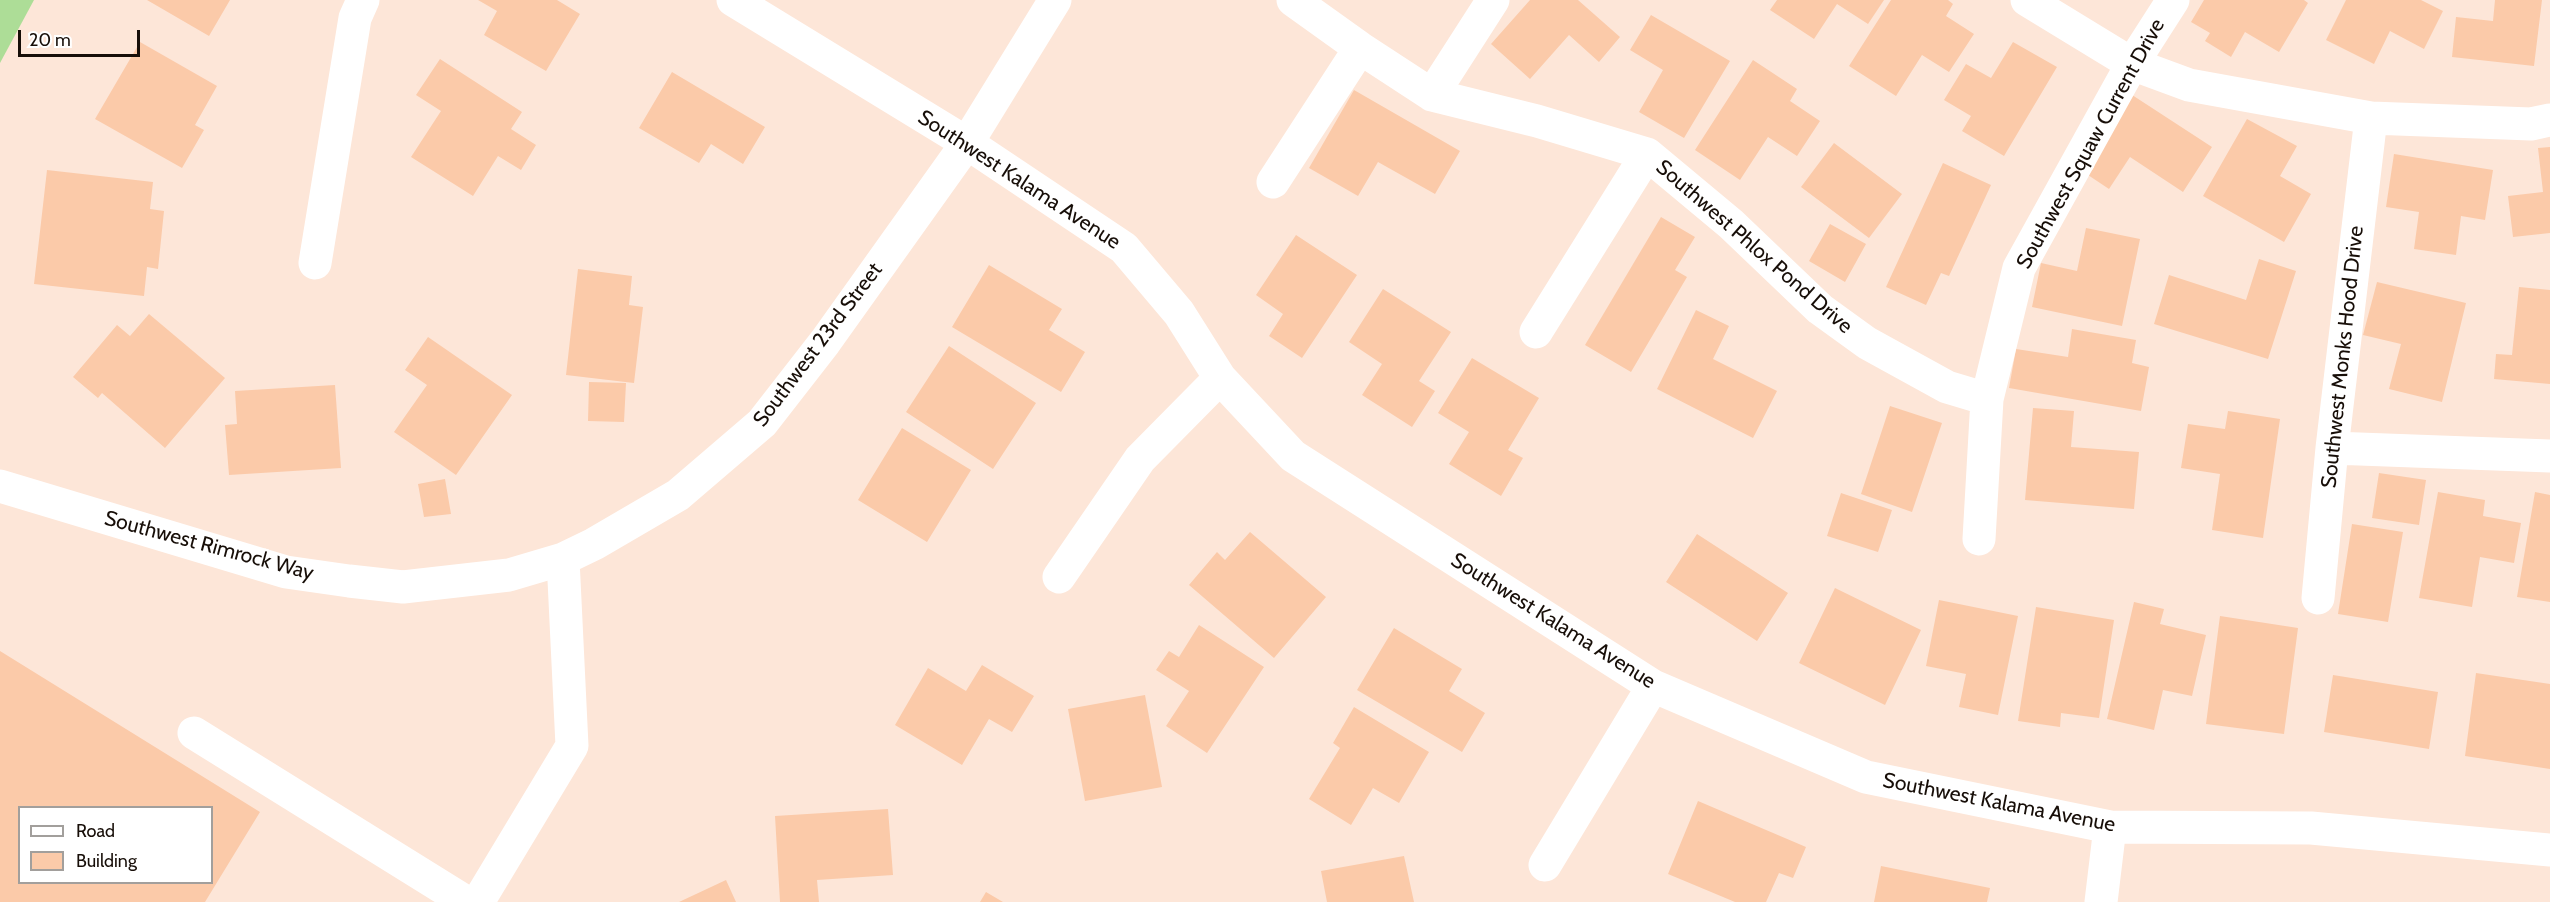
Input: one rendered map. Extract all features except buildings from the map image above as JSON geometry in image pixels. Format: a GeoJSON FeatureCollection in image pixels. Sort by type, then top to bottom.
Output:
{"type":"FeatureCollection","features":[{"type":"Feature","properties":{"kind":"street"},"geometry":{"type":"LineString","coordinates":[[315,263],[355,18],[363,0]]}},
{"type":"Feature","properties":{"kind":"street","name":"Southwest Kalama Avenue"},"geometry":{"type":"LineString","coordinates":[[733,0],[967,143],[1125,248],[1179,313],[1220,378],[1293,456],[1653,686],[1866,777],[2110,828],[2311,828],[2550,850]]}},
{"type":"Feature","properties":{"kind":"street","name":"Southwest 23rd Street"},"geometry":{"type":"LineString","coordinates":[[562,560],[678,495],[762,423],[825,342],[967,143],[1055,0]]}},
{"type":"Feature","properties":{"kind":"street","name":"Southwest Phlox Pond Drive"},"geometry":{"type":"LineString","coordinates":[[1293,0],[1360,48],[1432,95],[1537,121],[1647,154],[1731,224],[1820,309],[1867,343],[1947,387],[1986,399]]}},
{"type":"Feature","properties":{"kind":"street"},"geometry":{"type":"LineString","coordinates":[[1432,95],[1493,0]]}},
{"type":"Feature","properties":{"kind":"street"},"geometry":{"type":"LineString","coordinates":[[2027,0],[2132,64],[2188,85],[2371,117],[2531,124],[2550,120]]}},
{"type":"Feature","properties":{"kind":"street","name":"Southwest Squaw Current Drive"},"geometry":{"type":"LineString","coordinates":[[1979,539],[1986,399],[2019,268],[2132,64],[2173,0]]}},
{"type":"Feature","properties":{"kind":"street"},"geometry":{"type":"LineString","coordinates":[[1273,182],[1360,48]]}},
{"type":"Feature","properties":{"kind":"street","name":"Southwest Monks Hood Drive"},"geometry":{"type":"LineString","coordinates":[[2318,598],[2332,448],[2371,117]]}},
{"type":"Feature","properties":{"kind":"street"},"geometry":{"type":"LineString","coordinates":[[1536,332],[1647,154]]}},
{"type":"Feature","properties":{"kind":"street"},"geometry":{"type":"LineString","coordinates":[[1059,577],[1140,459],[1220,378]]}},
{"type":"Feature","properties":{"kind":"street"},"geometry":{"type":"LineString","coordinates":[[2332,448],[2550,456]]}},
{"type":"Feature","properties":{"kind":"street","name":"Southwest Rimrock Way"},"geometry":{"type":"LineString","coordinates":[[0,486],[286,572],[349,581],[403,587],[509,575],[562,560]]}},
{"type":"Feature","properties":{"kind":"street"},"geometry":{"type":"LineString","coordinates":[[478,902],[572,746],[562,560]]}},
{"type":"Feature","properties":{"kind":"street"},"geometry":{"type":"LineString","coordinates":[[1545,865],[1653,686]]}},
{"type":"Feature","properties":{"kind":"street"},"geometry":{"type":"LineString","coordinates":[[194,733],[466,902]]}},
{"type":"Feature","properties":{"kind":"street"},"geometry":{"type":"LineString","coordinates":[[2101,902],[2110,828]]}},
{"type":"Feature","properties":{"kind":"green space"},"geometry":{"type":"Polygon","coordinates":[[[0,0],[34,0],[0,63],[0,0]]]}}]}
